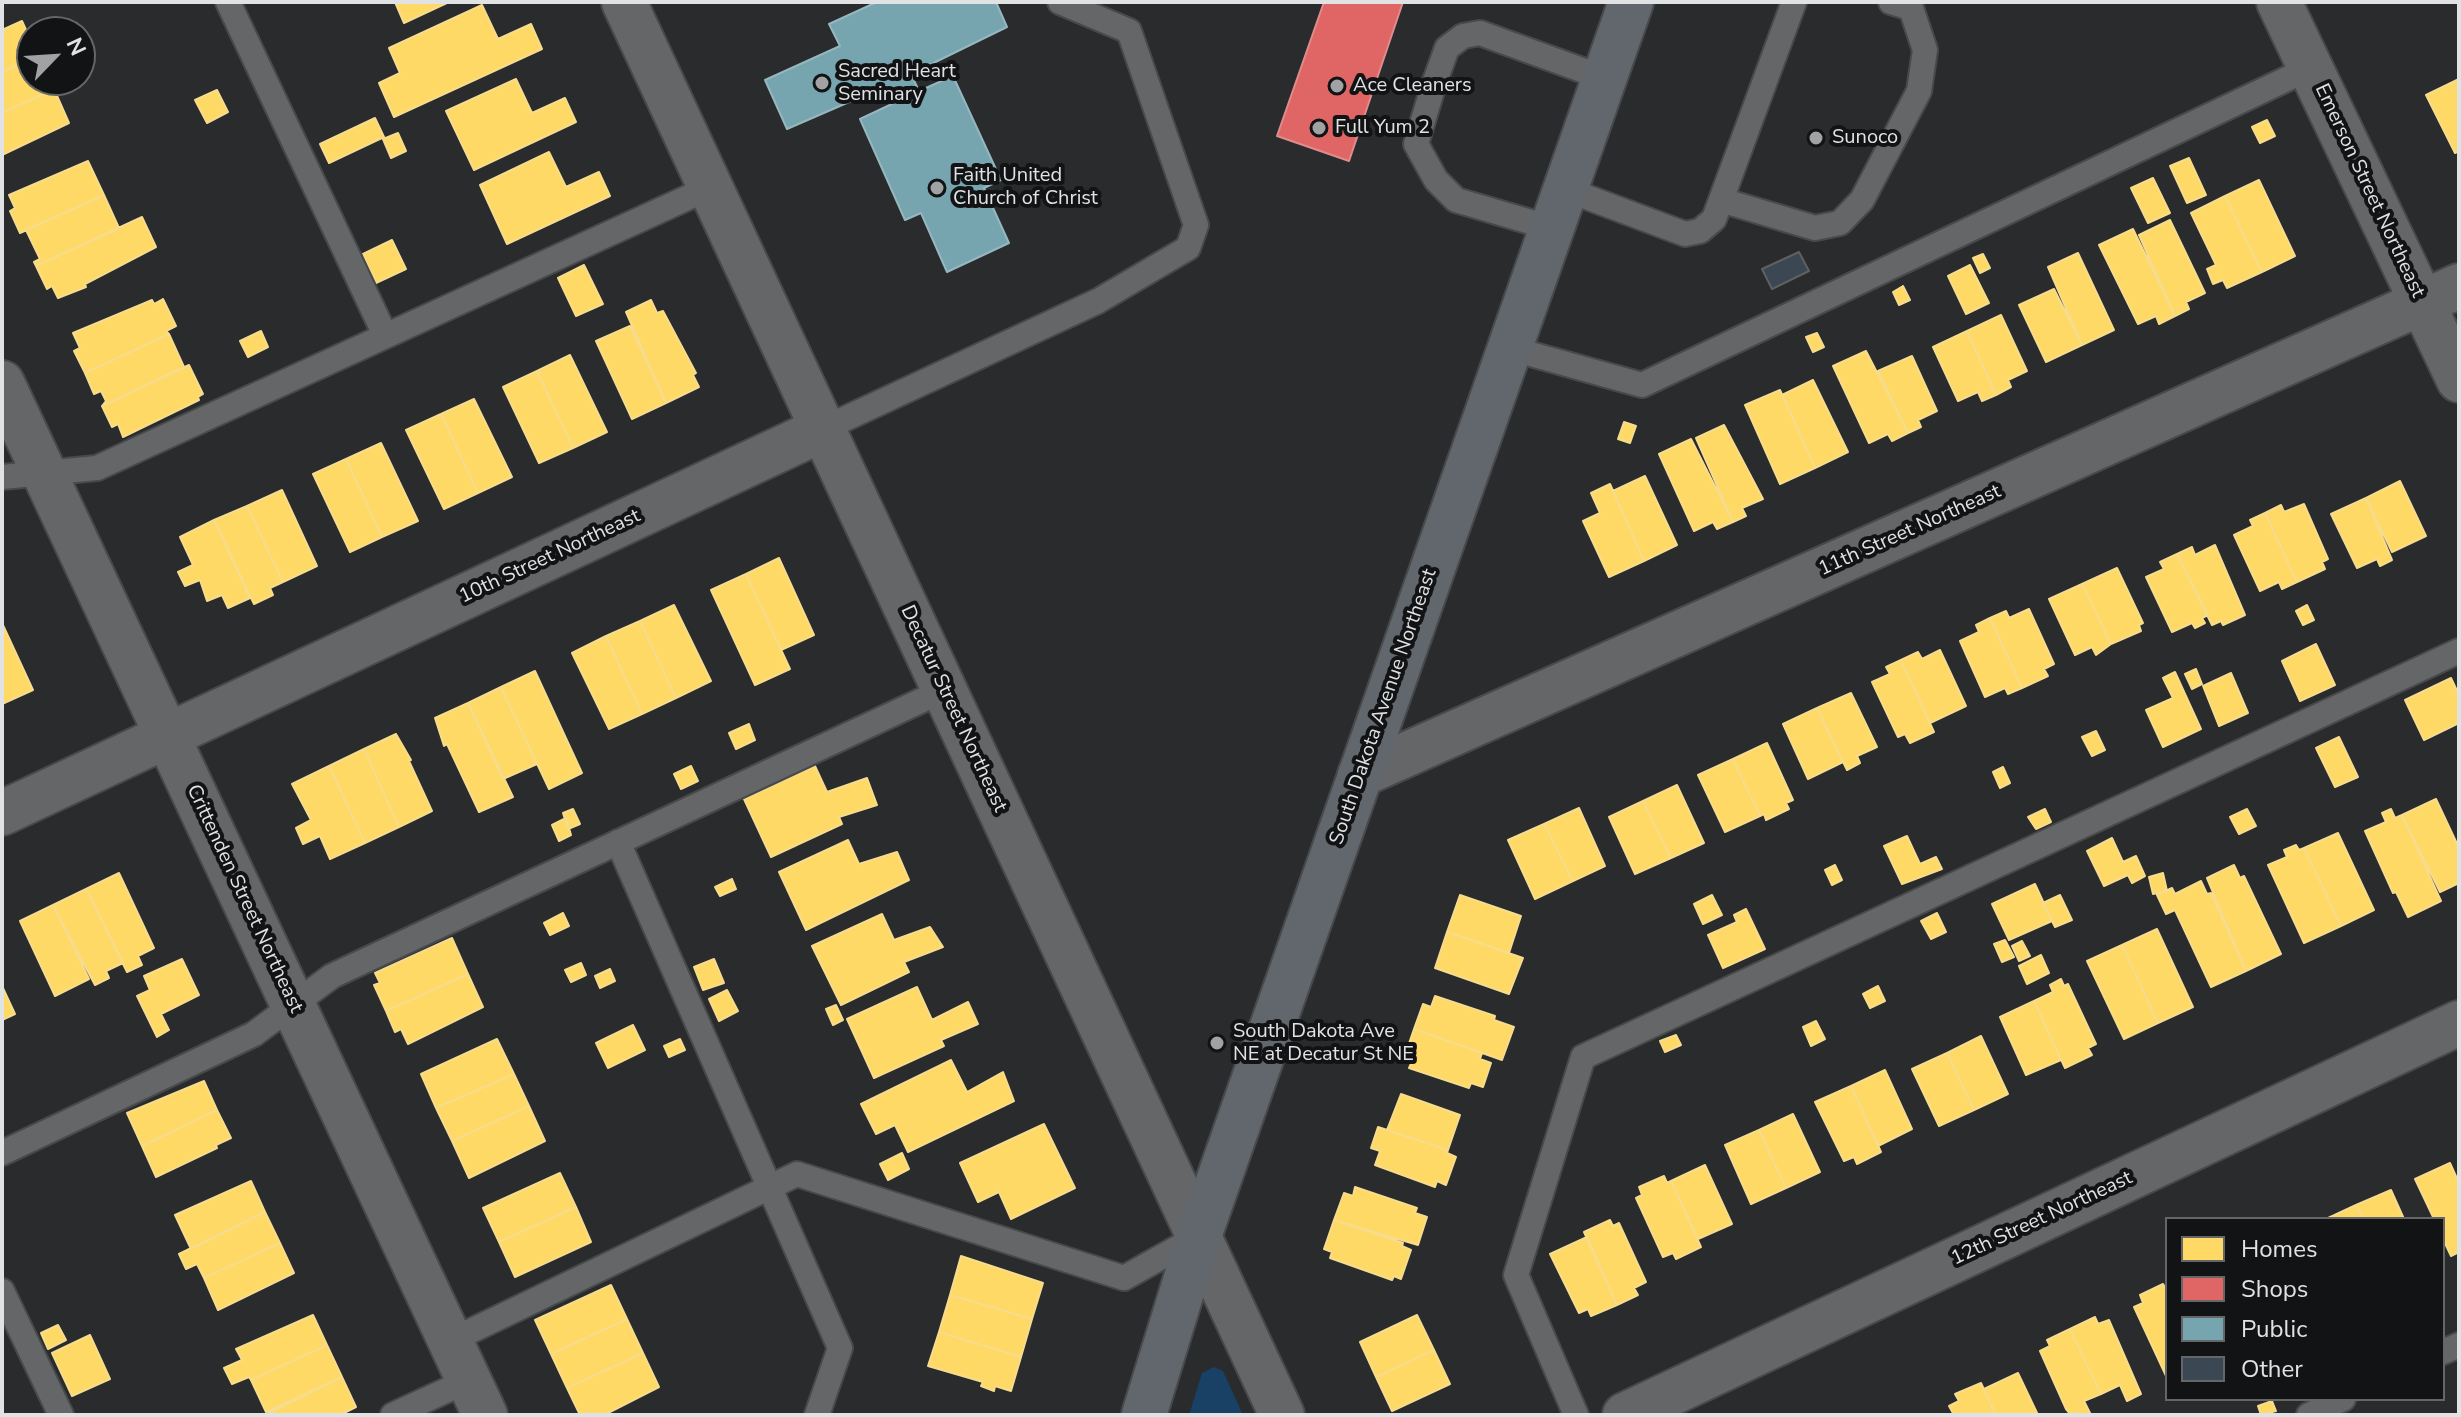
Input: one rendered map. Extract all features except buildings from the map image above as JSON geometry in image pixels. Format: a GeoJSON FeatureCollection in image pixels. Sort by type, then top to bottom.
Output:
{"type":"FeatureCollection","features":[{"type":"Feature","properties":{"kind":"main road","name":"South Dakota Avenue Northeast"},"geometry":{"type":"LineString","coordinates":[[1144,1415],[1199,1236],[1631,2]]}},
{"type":"Feature","properties":{"kind":"street","name":"Decatur Street Northeast"},"geometry":{"type":"LineString","coordinates":[[624,2],[1282,1415]]}},
{"type":"Feature","properties":{"kind":"street","name":"Emerson Street Northeast"},"geometry":{"type":"LineString","coordinates":[[2279,2],[2310,68],[2441,295],[2459,380]]}},
{"type":"Feature","properties":{"kind":"street","name":"11th Street Northeast"},"geometry":{"type":"LineString","coordinates":[[1360,775],[2441,295]]}},
{"type":"Feature","properties":{"kind":"street","name":"Crittenden Street Northeast"},"geometry":{"type":"LineString","coordinates":[[2,383],[23,474],[167,736],[477,1398]]}},
{"type":"Feature","properties":{"kind":"street","name":"10th Street Northeast"},"geometry":{"type":"LineString","coordinates":[[2,813],[823,429]]}},
{"type":"Feature","properties":{"kind":"street","name":"12th Street Northeast"},"geometry":{"type":"LineString","coordinates":[[1625,1415],[2459,1023]]}},
{"type":"Feature","properties":{"kind":"lane"},"geometry":{"type":"LineString","coordinates":[[228,2],[385,335]]}},
{"type":"Feature","properties":{"kind":"lane","name":"10th Street Northeast"},"geometry":{"type":"LineString","coordinates":[[823,429],[1098,301],[1188,248],[1196,225],[1129,31],[1060,2]]}},
{"type":"Feature","properties":{"kind":"lane"},"geometry":{"type":"LineString","coordinates":[[1604,78],[1480,33],[1463,36],[1447,48],[1416,144],[1436,180],[1456,200],[1558,209],[1685,234],[1700,231],[1714,219],[1794,2]]}},
{"type":"Feature","properties":{"kind":"lane"},"geometry":{"type":"LineString","coordinates":[[1721,200],[1815,228],[1840,223],[1862,200],[1919,91],[1925,50],[1911,8],[1891,2]]}},
{"type":"Feature","properties":{"kind":"lane"},"geometry":{"type":"LineString","coordinates":[[1509,348],[1642,385],[2310,68]]}},
{"type":"Feature","properties":{"kind":"lane"},"geometry":{"type":"LineString","coordinates":[[23,474],[97,468],[711,187]]}},
{"type":"Feature","properties":{"kind":"lane"},"geometry":{"type":"LineString","coordinates":[[1576,1415],[1516,1275],[1583,1057],[2459,651]]}},
{"type":"Feature","properties":{"kind":"lane"},"geometry":{"type":"LineString","coordinates":[[2,1153],[254,1034],[332,976],[944,690]]}},
{"type":"Feature","properties":{"kind":"lane"},"geometry":{"type":"LineString","coordinates":[[618,842],[772,1186],[840,1348],[817,1415]]}},
{"type":"Feature","properties":{"kind":"lane"},"geometry":{"type":"LineString","coordinates":[[450,1341],[797,1174],[1124,1278],[1199,1236]]}},
{"type":"Feature","properties":{"kind":"lane"},"geometry":{"type":"LineString","coordinates":[[2,1291],[61,1415]]}},
{"type":"Feature","properties":{"kind":"lane"},"geometry":{"type":"LineString","coordinates":[[393,1415],[477,1398]]}},
{"type":"Feature","properties":{"kind":"lane"},"geometry":{"type":"LineString","coordinates":[[2309,1415],[2339,1401]]}},
{"type":"Feature","properties":{"kind":"shaded area"},"geometry":{"type":"Polygon","coordinates":[[[1214,1367],[1223,1371],[1243,1415],[1189,1415],[1202,1373],[1214,1367]]]}},
{"type":"Feature","properties":{"kind":"place","name":"Sacred Heart Seminary"},"geometry":{"type":"Point","coordinates":[822,83]}},
{"type":"Feature","properties":{"kind":"place","name":"Ace Cleaners"},"geometry":{"type":"Point","coordinates":[1337,86]}},
{"type":"Feature","properties":{"kind":"place","name":"Full Yum 2"},"geometry":{"type":"Point","coordinates":[1319,128]}},
{"type":"Feature","properties":{"kind":"place","name":"Sunoco"},"geometry":{"type":"Point","coordinates":[1816,138]}},
{"type":"Feature","properties":{"kind":"place","name":"Faith United Church of Christ"},"geometry":{"type":"Point","coordinates":[937,188]}},
{"type":"Feature","properties":{"kind":"place","name":"South Dakota Ave NE at Decatur St NE"},"geometry":{"type":"Point","coordinates":[1217,1043]}}]}
